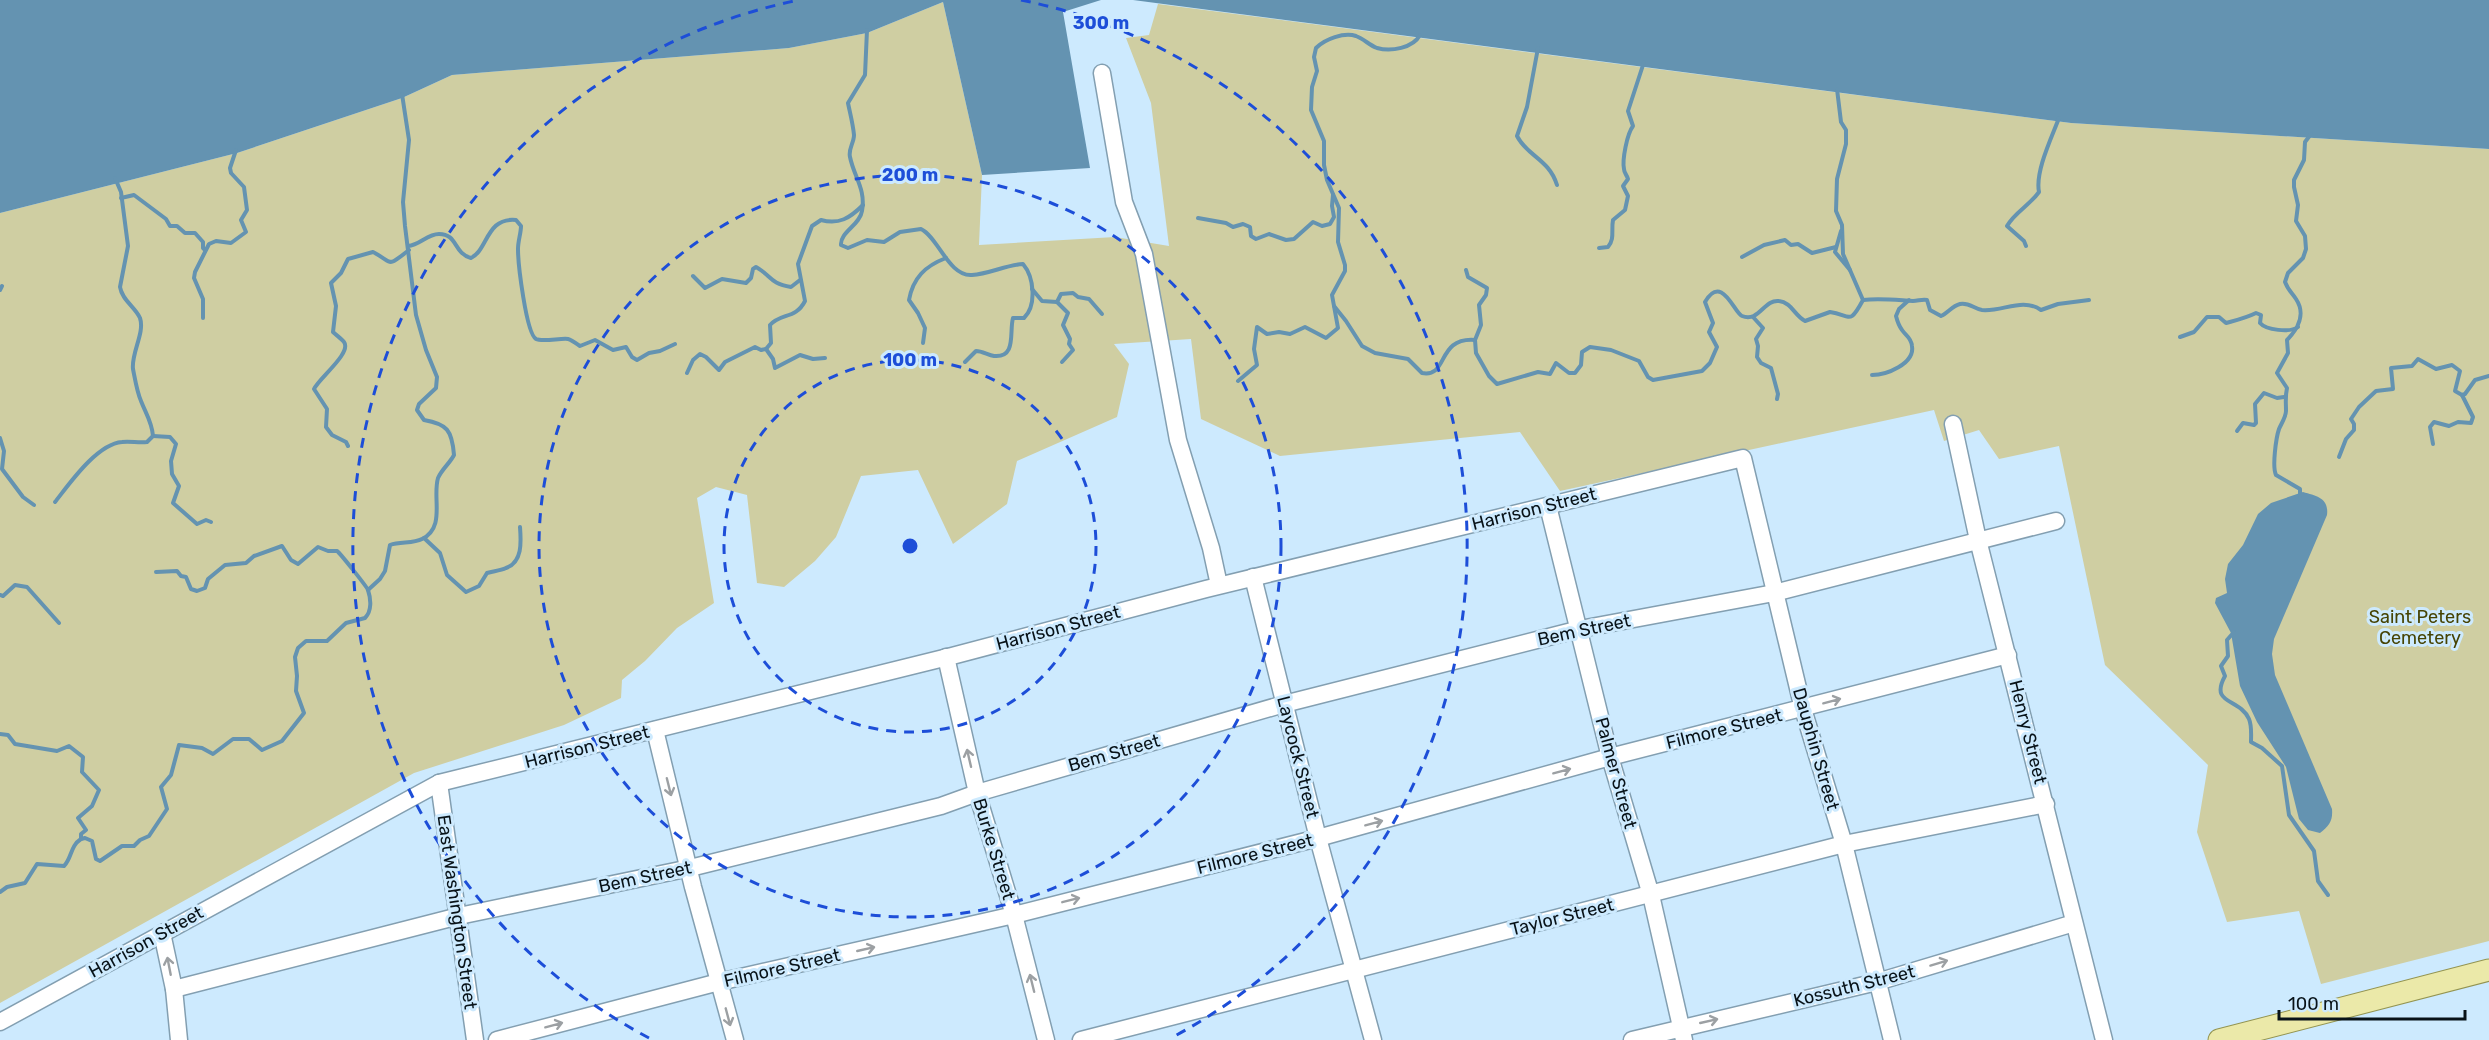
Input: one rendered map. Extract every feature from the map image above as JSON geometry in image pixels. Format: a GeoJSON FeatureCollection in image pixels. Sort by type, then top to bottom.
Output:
{"type":"FeatureCollection","features":[{"type":"Feature","properties":{"kind":"main road"},"geometry":{"type":"LineString","coordinates":[[2218,1040],[2489,970]]}},
{"type":"Feature","properties":{"kind":"street"},"geometry":{"type":"LineString","coordinates":[[1101,73],[1124,202],[1144,254],[1178,440],[1211,548],[1219,585]]}},
{"type":"Feature","properties":{"kind":"street","name":"Henry Street"},"geometry":{"type":"LineString","coordinates":[[1953,424],[1978,540],[2104,1040]]}},
{"type":"Feature","properties":{"kind":"street","name":"Harrison Street"},"geometry":{"type":"LineString","coordinates":[[0,1022],[439,783],[946,657],[1219,585],[1743,458]]}},
{"type":"Feature","properties":{"kind":"street","name":"Dauphin Street"},"geometry":{"type":"LineString","coordinates":[[1743,458],[1803,709],[1844,844],[1892,1040]]}},
{"type":"Feature","properties":{"kind":"street","name":"Palmer Street"},"geometry":{"type":"LineString","coordinates":[[1548,506],[1610,757],[1651,895],[1682,1034]]}},
{"type":"Feature","properties":{"kind":"street","name":"Bem Street"},"geometry":{"type":"LineString","coordinates":[[174,989],[459,916],[690,868],[941,806],[977,793],[1284,704],[1580,629],[1774,593],[2056,521]]}},
{"type":"Feature","properties":{"kind":"street","name":"Laycock Street"},"geometry":{"type":"LineString","coordinates":[[1253,577],[1318,838],[1373,1040]]}},
{"type":"Feature","properties":{"kind":"street","name":"Filmore Street"},"geometry":{"type":"LineString","coordinates":[[498,1040],[719,982],[1014,915],[1318,838],[1610,757],[2008,655]]}},
{"type":"Feature","properties":{"kind":"street","name":"Burke Street"},"geometry":{"type":"LineString","coordinates":[[946,657],[977,793],[1014,915],[1046,1040]]}},
{"type":"Feature","properties":{"kind":"street"},"geometry":{"type":"LineString","coordinates":[[655,730],[693,887],[735,1040]]}},
{"type":"Feature","properties":{"kind":"street","name":"East Washington Street"},"geometry":{"type":"LineString","coordinates":[[439,783],[475,1040]]}},
{"type":"Feature","properties":{"kind":"street","name":"Taylor Street"},"geometry":{"type":"LineString","coordinates":[[1081,1040],[1844,844],[2046,804]]}},
{"type":"Feature","properties":{"kind":"street","name":"Kossuth Street"},"geometry":{"type":"LineString","coordinates":[[1632,1040],[1682,1034],[1877,982],[2073,923]]}},
{"type":"Feature","properties":{"kind":"street"},"geometry":{"type":"LineString","coordinates":[[162,933],[174,989],[179,1040]]}},
{"type":"Feature","properties":{"kind":"green space","name":"Saint Peters Cemetery"},"geometry":{"type":"Polygon","coordinates":[[[943,2],[982,175],[979,245],[1115,237],[1169,246],[1151,103],[1126,38],[1149,35],[1158,4],[2071,123],[2489,149],[2489,941],[2321,984],[2299,911],[2227,922],[2197,832],[2208,765],[2105,665],[2059,446],[1999,459],[1979,430],[1944,441],[1934,410],[1560,491],[1520,432],[1280,456],[1201,419],[1191,339],[1114,344],[1129,364],[1117,417],[1017,461],[1007,504],[953,544],[918,470],[861,476],[836,537],[815,561],[784,587],[757,583],[747,495],[716,487],[697,498],[714,603],[677,628],[645,661],[622,680],[621,698],[564,725],[414,773],[0,1003],[0,213],[237,153],[402,98],[452,75],[789,48],[867,33],[943,2]]]}},
{"type":"Feature","properties":{"kind":"water"},"geometry":{"type":"Polygon","coordinates":[[[0,0],[1101,0],[1063,12],[1090,168],[982,175],[943,2],[867,33],[789,48],[452,75],[402,98],[237,153],[0,213],[0,0]]]}},
{"type":"Feature","properties":{"kind":"water"},"geometry":{"type":"Polygon","coordinates":[[[1133,0],[2489,0],[2489,149],[2071,123],[1133,0]]]}},
{"type":"Feature","properties":{"kind":"water"},"geometry":{"type":"Polygon","coordinates":[[[2303,492],[2324,501],[2327,515],[2274,639],[2272,654],[2275,675],[2332,809],[2330,823],[2320,833],[2308,830],[2299,819],[2286,767],[2257,722],[2240,686],[2231,633],[2215,603],[2216,598],[2227,593],[2225,579],[2228,564],[2243,545],[2258,514],[2271,503],[2303,492]]]}},
{"type":"Feature","properties":{"kind":"waterway"},"geometry":{"type":"LineString","coordinates":[[867,30],[865,75],[848,103],[854,135],[850,154],[863,203],[858,220],[844,236],[841,245],[848,248],[867,240],[884,242],[900,232],[921,229],[933,240],[950,263],[964,274],[978,274],[1023,264],[1030,276],[1031,306],[1024,318],[1013,318],[1011,343],[1006,353],[994,356],[976,351],[965,362]]}},
{"type":"Feature","properties":{"kind":"waterway"},"geometry":{"type":"LineString","coordinates":[[1238,381],[1257,365],[1254,349],[1257,327],[1267,334],[1279,332],[1290,334],[1305,327],[1326,338],[1338,328],[1332,295],[1345,271],[1345,265],[1338,242],[1339,208],[1327,180],[1324,165],[1324,141],[1311,110],[1312,87],[1317,71],[1314,57],[1316,48],[1329,39],[1351,35],[1377,48],[1395,49],[1407,46],[1420,35]]}},
{"type":"Feature","properties":{"kind":"waterway"},"geometry":{"type":"LineString","coordinates":[[1538,48],[1527,107],[1517,136],[1521,143],[1549,169],[1557,185]]}},
{"type":"Feature","properties":{"kind":"waterway"},"geometry":{"type":"LineString","coordinates":[[1599,248],[1608,247],[1612,238],[1613,220],[1625,210],[1628,196],[1623,186],[1628,179],[1624,170],[1624,160],[1627,141],[1633,126],[1628,111],[1644,62]]}},
{"type":"Feature","properties":{"kind":"waterway"},"geometry":{"type":"LineString","coordinates":[[1837,89],[1841,122],[1846,130],[1846,144],[1837,179],[1836,211],[1842,225],[1843,254],[1863,300]]}},
{"type":"Feature","properties":{"kind":"waterway"},"geometry":{"type":"LineString","coordinates":[[368,590],[385,571],[390,545],[418,541],[429,534],[434,527],[438,478],[454,455],[452,440],[447,430],[443,426],[424,420],[417,410],[419,404],[436,388],[437,377],[416,315],[403,202],[409,140],[402,94]]}},
{"type":"Feature","properties":{"kind":"waterway"},"geometry":{"type":"LineString","coordinates":[[2026,246],[2024,241],[2007,226],[2039,192],[2041,165],[2059,118]]}},
{"type":"Feature","properties":{"kind":"waterway"},"geometry":{"type":"LineString","coordinates":[[2300,496],[2300,489],[2276,475],[2274,459],[2279,429],[2286,413],[2287,388],[2277,373],[2288,353],[2287,340],[2297,326],[2300,316],[2299,305],[2285,282],[2288,273],[2303,258],[2306,249],[2305,236],[2296,221],[2298,205],[2294,180],[2304,160],[2305,142],[2311,134]]}},
{"type":"Feature","properties":{"kind":"waterway"},"geometry":{"type":"LineString","coordinates":[[203,318],[203,299],[194,278],[195,272],[209,244],[216,241],[231,243],[246,232],[241,220],[247,210],[244,187],[231,173],[230,168],[236,150]]}},
{"type":"Feature","properties":{"kind":"waterway"},"geometry":{"type":"LineString","coordinates":[[115,178],[121,192],[128,246],[120,287],[123,296],[140,318],[141,330],[133,369],[138,394],[150,422],[153,436]]}},
{"type":"Feature","properties":{"kind":"waterway"},"geometry":{"type":"LineString","coordinates":[[121,198],[134,195],[166,219],[170,226],[177,226],[185,233],[195,233],[203,242],[205,250]]}},
{"type":"Feature","properties":{"kind":"waterway"},"geometry":{"type":"LineString","coordinates":[[1198,218],[1226,223],[1233,227],[1243,224],[1250,227],[1251,236],[1256,239],[1269,234],[1286,240],[1294,239],[1313,222],[1322,226],[1330,224],[1334,217],[1333,195]]}},
{"type":"Feature","properties":{"kind":"waterway"},"geometry":{"type":"LineString","coordinates":[[766,349],[771,343],[770,325],[797,311],[805,301],[798,264],[812,226],[821,220],[833,222],[844,219],[863,205]]}},
{"type":"Feature","properties":{"kind":"waterway"},"geometry":{"type":"LineString","coordinates":[[408,246],[435,234],[445,235],[453,240],[465,256],[471,258],[477,254],[493,229],[506,220],[516,220],[521,226],[518,249],[523,297],[532,334],[536,339],[568,339],[580,346],[595,340],[613,350],[626,347],[632,357],[637,360],[675,344]]}},
{"type":"Feature","properties":{"kind":"waterway"},"geometry":{"type":"LineString","coordinates":[[1841,231],[1835,252],[1850,270]]}},
{"type":"Feature","properties":{"kind":"waterway"},"geometry":{"type":"LineString","coordinates":[[1742,257],[1764,245],[1785,240],[1791,245],[1798,244],[1812,253],[1836,247]]}},
{"type":"Feature","properties":{"kind":"waterway"},"geometry":{"type":"LineString","coordinates":[[348,446],[346,442],[332,435],[326,427],[327,409],[314,389],[339,359],[345,347],[344,342],[333,332],[336,306],[331,283],[341,273],[348,259],[373,252],[390,262],[409,250]]}},
{"type":"Feature","properties":{"kind":"waterway"},"geometry":{"type":"LineString","coordinates":[[923,343],[925,328],[909,300],[911,292],[917,279],[926,269],[946,258]]}},
{"type":"Feature","properties":{"kind":"waterway"},"geometry":{"type":"LineString","coordinates":[[693,276],[705,288],[722,279],[746,283],[756,267],[774,281],[784,285],[791,287],[800,280]]}},
{"type":"Feature","properties":{"kind":"waterway"},"geometry":{"type":"LineString","coordinates":[[1466,270],[1468,277],[1487,288],[1486,295],[1479,305],[1481,325],[1475,340],[1476,353],[1489,376],[1497,384],[1538,372],[1550,374],[1556,363],[1569,373],[1575,373],[1581,365],[1582,352],[1590,347],[1611,350],[1639,361],[1648,377],[1653,380],[1702,371],[1710,363],[1717,347],[1709,332],[1713,323],[1705,302],[1711,294],[1717,292],[1727,297],[1742,316],[1753,316],[1769,303],[1779,301],[1787,304],[1805,321],[1830,312],[1852,316],[1863,300]]}},
{"type":"Feature","properties":{"kind":"waterway"},"geometry":{"type":"LineString","coordinates":[[0,290],[2,286]]}},
{"type":"Feature","properties":{"kind":"waterway"},"geometry":{"type":"LineString","coordinates":[[1032,289],[1042,301],[1057,302],[1068,313],[1063,325],[1073,350],[1062,362]]}},
{"type":"Feature","properties":{"kind":"waterway"},"geometry":{"type":"LineString","coordinates":[[1057,302],[1061,294],[1073,293],[1078,297],[1089,299],[1102,314]]}},
{"type":"Feature","properties":{"kind":"waterway"},"geometry":{"type":"LineString","coordinates":[[1863,300],[1927,300],[1930,310],[1941,316],[1960,304],[1982,310],[2020,305],[2034,306],[2041,310],[2058,304],[2089,300]]}},
{"type":"Feature","properties":{"kind":"waterway"},"geometry":{"type":"LineString","coordinates":[[1872,375],[1892,371],[1904,363],[1912,352],[1911,343],[1896,316],[1899,309],[1909,300]]}},
{"type":"Feature","properties":{"kind":"waterway"},"geometry":{"type":"LineString","coordinates":[[1334,306],[1362,346],[1375,353],[1408,359],[1422,373],[1436,370],[1448,350],[1454,345],[1463,341],[1475,340]]}},
{"type":"Feature","properties":{"kind":"waterway"},"geometry":{"type":"LineString","coordinates":[[2180,337],[2194,332],[2207,317],[2219,317],[2226,323],[2256,313],[2261,315],[2260,323],[2267,327],[2284,330],[2298,327]]}},
{"type":"Feature","properties":{"kind":"waterway"},"geometry":{"type":"LineString","coordinates":[[1753,317],[1763,328],[1756,339],[1757,357],[1761,363],[1771,368],[1778,394],[1777,399]]}},
{"type":"Feature","properties":{"kind":"waterway"},"geometry":{"type":"LineString","coordinates":[[687,373],[693,360],[700,354],[719,370],[725,362],[755,347],[761,350],[766,349],[773,359],[775,368],[800,355],[813,359],[825,358]]}},
{"type":"Feature","properties":{"kind":"waterway"},"geometry":{"type":"LineString","coordinates":[[2339,457],[2346,439],[2354,430],[2351,419],[2359,407],[2376,391],[2393,389],[2391,368],[2412,366],[2418,359],[2436,369],[2452,365],[2460,371],[2455,391],[2462,395],[2473,417],[2471,423],[2458,422],[2449,426],[2434,422],[2430,427],[2433,444]]}},
{"type":"Feature","properties":{"kind":"waterway"},"geometry":{"type":"LineString","coordinates":[[2462,395],[2475,380],[2489,376]]}},
{"type":"Feature","properties":{"kind":"waterway"},"geometry":{"type":"LineString","coordinates":[[2237,431],[2243,423],[2254,425],[2256,423],[2255,404],[2264,393],[2277,398],[2284,397]]}},
{"type":"Feature","properties":{"kind":"waterway"},"geometry":{"type":"LineString","coordinates":[[153,436],[170,437],[176,444],[171,461],[172,474],[179,486],[173,503],[197,524],[206,520],[211,522]]}},
{"type":"Feature","properties":{"kind":"waterway"},"geometry":{"type":"LineString","coordinates":[[55,502],[76,475],[103,450],[122,442],[147,442],[153,436]]}},
{"type":"Feature","properties":{"kind":"waterway"},"geometry":{"type":"LineString","coordinates":[[0,438],[4,451],[2,469],[23,497],[34,505]]}},
{"type":"Feature","properties":{"kind":"waterway"},"geometry":{"type":"LineString","coordinates":[[424,538],[440,553],[447,575],[466,592],[479,586],[487,573],[504,569],[516,561],[520,551],[520,527]]}},
{"type":"Feature","properties":{"kind":"waterway"},"geometry":{"type":"LineString","coordinates":[[81,839],[92,841],[96,859],[100,861],[122,846],[134,846],[149,836],[167,809],[161,787],[171,775],[179,745],[202,748],[213,754],[233,739],[249,739],[262,750],[282,741],[304,713],[296,691],[295,657],[298,648],[306,641],[327,641],[346,623],[365,618],[370,608],[368,590],[343,558],[337,551],[328,551],[318,547],[298,564],[291,560],[282,546],[254,556],[246,563],[225,565],[208,579],[205,588],[197,591],[191,589],[186,577],[181,576],[177,571],[156,572]]}},
{"type":"Feature","properties":{"kind":"waterway"},"geometry":{"type":"LineString","coordinates":[[0,595],[3,596],[15,585],[27,587],[59,623]]}},
{"type":"Feature","properties":{"kind":"waterway"},"geometry":{"type":"LineString","coordinates":[[2234,632],[2227,640],[2228,656],[2221,666],[2225,676],[2221,692],[2223,697],[2245,712],[2251,728],[2251,742],[2262,748],[2282,766],[2289,815],[2314,851],[2318,881],[2328,895]]}},
{"type":"Feature","properties":{"kind":"waterway"},"geometry":{"type":"LineString","coordinates":[[0,734],[8,735],[15,744],[57,751],[69,746],[83,757],[82,772],[99,790],[92,806],[78,818],[86,830],[81,834],[81,839],[75,845],[64,866],[37,864],[25,883],[7,887],[0,892]]}}]}
